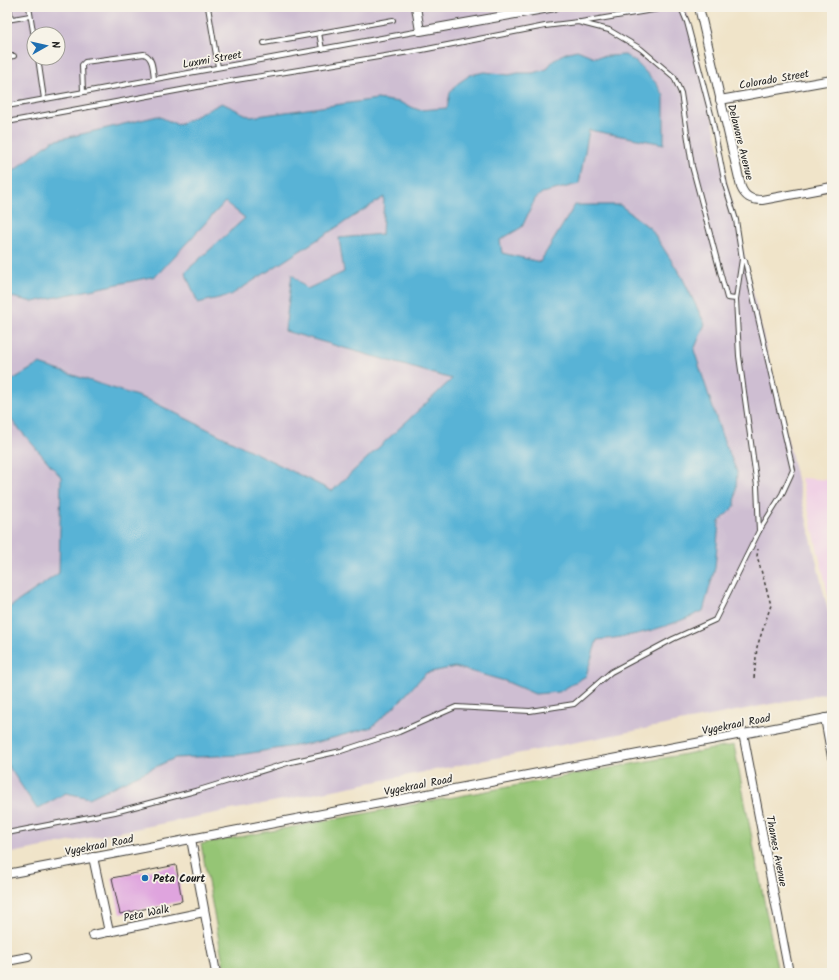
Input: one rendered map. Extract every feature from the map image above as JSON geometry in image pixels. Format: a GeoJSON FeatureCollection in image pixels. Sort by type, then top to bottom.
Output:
{"type":"FeatureCollection","features":[{"type":"Feature","properties":{"kind":"street"},"geometry":{"type":"LineString","coordinates":[[416,7],[420,31],[555,7]]}},
{"type":"Feature","properties":{"kind":"street"},"geometry":{"type":"LineString","coordinates":[[699,7],[720,100]]}},
{"type":"Feature","properties":{"kind":"street","name":"Colorado Street"},"geometry":{"type":"LineString","coordinates":[[720,100],[832,80]]}},
{"type":"Feature","properties":{"kind":"street","name":"Delaware Avenue"},"geometry":{"type":"LineString","coordinates":[[720,100],[741,187],[746,196],[751,199],[762,200],[832,187]]}},
{"type":"Feature","properties":{"kind":"street"},"geometry":{"type":"LineString","coordinates":[[828,717],[832,757]]}},
{"type":"Feature","properties":{"kind":"street","name":"Vygekraal Road"},"geometry":{"type":"LineString","coordinates":[[7,874],[828,717]]}},
{"type":"Feature","properties":{"kind":"street","name":"Thames Avenue"},"geometry":{"type":"LineString","coordinates":[[743,733],[788,973]]}},
{"type":"Feature","properties":{"kind":"street"},"geometry":{"type":"LineString","coordinates":[[191,839],[216,973]]}},
{"type":"Feature","properties":{"kind":"street"},"geometry":{"type":"LineString","coordinates":[[93,857],[109,932]]}},
{"type":"Feature","properties":{"kind":"street","name":"Peta Walk"},"geometry":{"type":"LineString","coordinates":[[93,935],[204,912]]}},
{"type":"Feature","properties":{"kind":"street"},"geometry":{"type":"LineString","coordinates":[[7,961],[28,957]]}},
{"type":"Feature","properties":{"kind":"lane"},"geometry":{"type":"LineString","coordinates":[[9,7],[9,19],[30,16]]}},
{"type":"Feature","properties":{"kind":"lane"},"geometry":{"type":"LineString","coordinates":[[29,7],[32,26]]}},
{"type":"Feature","properties":{"kind":"lane"},"geometry":{"type":"LineString","coordinates":[[208,7],[218,67]]}},
{"type":"Feature","properties":{"kind":"lane"},"geometry":{"type":"LineString","coordinates":[[7,122],[230,81],[422,50],[545,26],[598,20],[671,7]]}},
{"type":"Feature","properties":{"kind":"lane"},"geometry":{"type":"LineString","coordinates":[[675,7],[682,10],[687,22],[712,118],[725,185],[736,220],[742,259],[736,299],[739,356],[757,486],[759,531]]}},
{"type":"Feature","properties":{"kind":"lane"},"geometry":{"type":"LineString","coordinates":[[264,43],[392,20]]}},
{"type":"Feature","properties":{"kind":"lane"},"geometry":{"type":"LineString","coordinates":[[578,22],[609,30],[641,49],[674,77],[681,93],[692,166],[727,298],[736,299]]}},
{"type":"Feature","properties":{"kind":"lane","name":"Luxmi Street"},"geometry":{"type":"LineString","coordinates":[[7,106],[420,31]]}},
{"type":"Feature","properties":{"kind":"lane"},"geometry":{"type":"LineString","coordinates":[[319,33],[322,49]]}},
{"type":"Feature","properties":{"kind":"lane"},"geometry":{"type":"LineString","coordinates":[[83,92],[82,65],[85,62],[144,54],[149,56],[154,79]]}},
{"type":"Feature","properties":{"kind":"lane"},"geometry":{"type":"LineString","coordinates":[[7,57],[14,56]]}},
{"type":"Feature","properties":{"kind":"lane"},"geometry":{"type":"LineString","coordinates":[[39,66],[44,99]]}},
{"type":"Feature","properties":{"kind":"lane"},"geometry":{"type":"LineString","coordinates":[[7,833],[115,812],[200,790],[291,762],[341,751],[398,732],[456,707],[530,712],[574,704],[611,672],[673,639],[715,620],[759,531],[782,494],[793,470],[747,268],[745,261],[742,259]]}},
{"type":"Feature","properties":{"kind":"path"},"geometry":{"type":"LineString","coordinates":[[754,678],[757,647],[771,605],[757,556],[759,531]]}},
{"type":"Feature","properties":{"kind":"shaded area"},"geometry":{"type":"Polygon","coordinates":[[[7,7],[686,7],[832,628],[832,692],[7,854],[7,7]]]}},
{"type":"Feature","properties":{"kind":"shaded area"},"geometry":{"type":"Polygon","coordinates":[[[801,478],[832,480],[832,611],[801,478]]]}},
{"type":"Feature","properties":{"kind":"green space"},"geometry":{"type":"Polygon","coordinates":[[[734,745],[778,973],[225,973],[201,844],[734,745]]]}},
{"type":"Feature","properties":{"kind":"water"},"geometry":{"type":"Polygon","coordinates":[[[577,50],[594,57],[625,55],[636,62],[656,83],[664,96],[664,144],[589,130],[579,184],[542,193],[535,199],[522,227],[500,240],[502,253],[540,262],[575,205],[620,205],[651,229],[682,277],[705,324],[694,350],[722,436],[737,472],[735,506],[719,522],[715,568],[703,611],[677,622],[638,634],[597,640],[586,676],[559,692],[535,694],[505,681],[455,667],[426,673],[399,702],[372,727],[318,742],[239,755],[175,758],[89,798],[66,793],[37,809],[7,764],[7,609],[59,573],[61,477],[7,415],[7,383],[39,364],[149,400],[332,491],[452,379],[285,331],[292,274],[307,289],[344,272],[339,238],[382,234],[384,197],[231,295],[198,303],[185,272],[245,218],[225,202],[156,276],[33,302],[7,296],[7,176],[52,141],[158,116],[178,125],[222,103],[251,117],[377,99],[399,102],[419,110],[447,108],[450,93],[457,84],[470,75],[485,72],[509,75],[518,73],[533,73],[547,69],[559,56],[577,50]]]}},
{"type":"Feature","properties":{"kind":"building"},"geometry":{"type":"Polygon","coordinates":[[[176,865],[182,901],[120,914],[112,878],[176,865]]]}},
{"type":"Feature","properties":{"kind":"place","name":"Peta Court"},"geometry":{"type":"Point","coordinates":[145,878]}}]}
